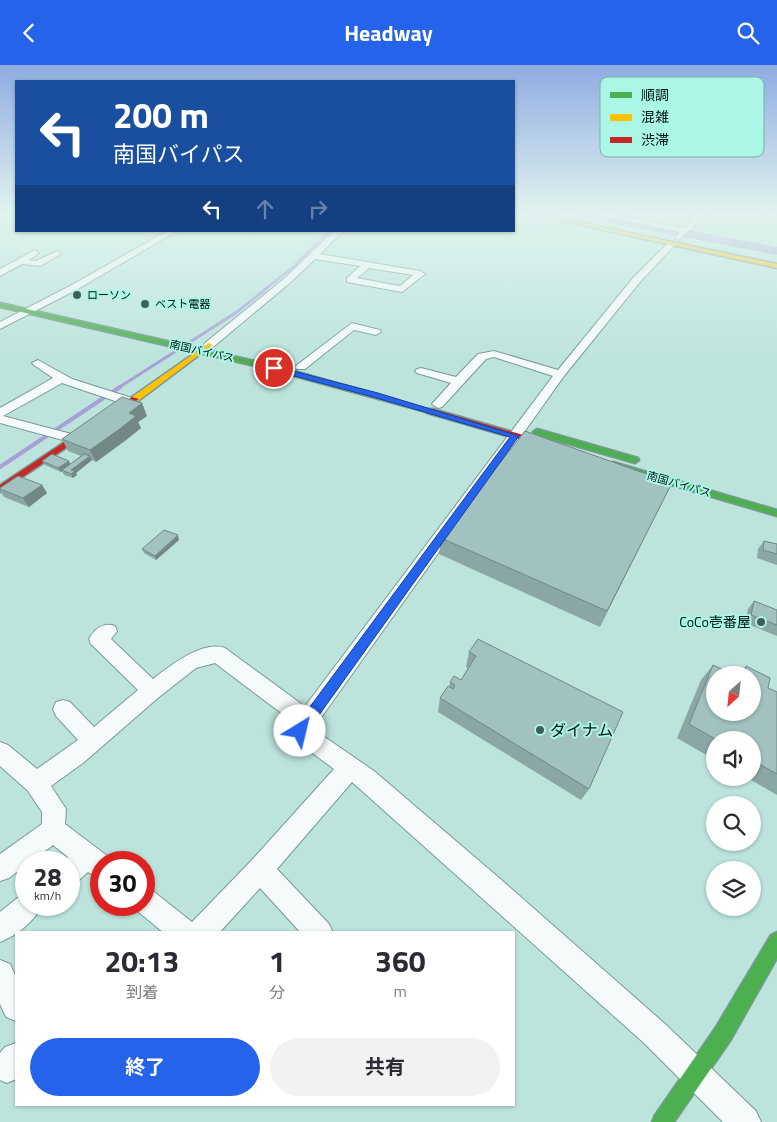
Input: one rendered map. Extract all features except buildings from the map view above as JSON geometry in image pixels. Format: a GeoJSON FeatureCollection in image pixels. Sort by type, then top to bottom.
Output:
{"type":"FeatureCollection","features":[{"type":"Feature","properties":{"kind":"main road"},"geometry":{"type":"LineString","coordinates":[[760,262],[777,266]]}},
{"type":"Feature","properties":{"kind":"main road","name":"南国バイパス"},"geometry":{"type":"LineString","coordinates":[[0,297],[205,348],[777,501]]}},
{"type":"Feature","properties":{"kind":"main road","name":"南国バイパス"},"geometry":{"type":"LineString","coordinates":[[0,305],[301,367],[438,404],[518,432],[777,513]]}},
{"type":"Feature","properties":{"kind":"main road"},"geometry":{"type":"LineString","coordinates":[[0,489],[131,402],[205,348]]}},
{"type":"Feature","properties":{"kind":"main road"},"geometry":{"type":"LineString","coordinates":[[662,1122],[697,1075],[758,979],[777,941]]}},
{"type":"Feature","properties":{"kind":"street"},"geometry":{"type":"LineString","coordinates":[[2,271],[19,262]]}},
{"type":"Feature","properties":{"kind":"street"},"geometry":{"type":"LineString","coordinates":[[0,325],[117,262]]}},
{"type":"Feature","properties":{"kind":"street"},"geometry":{"type":"LineString","coordinates":[[205,348],[308,262]]}},
{"type":"Feature","properties":{"kind":"street"},"geometry":{"type":"LineString","coordinates":[[352,262],[394,269],[420,274],[402,289],[350,279],[368,265]]}},
{"type":"Feature","properties":{"kind":"street"},"geometry":{"type":"LineString","coordinates":[[300,731],[560,374],[572,364],[586,343],[652,262]]}},
{"type":"Feature","properties":{"kind":"street"},"geometry":{"type":"LineString","coordinates":[[301,367],[352,326],[376,331]]}},
{"type":"Feature","properties":{"kind":"street"},"geometry":{"type":"LineString","coordinates":[[438,404],[482,356],[494,354],[560,374]]}},
{"type":"Feature","properties":{"kind":"street"},"geometry":{"type":"LineString","coordinates":[[38,363],[62,378],[82,387],[131,402]]}},
{"type":"Feature","properties":{"kind":"street"},"geometry":{"type":"LineString","coordinates":[[421,371],[460,382]]}},
{"type":"Feature","properties":{"kind":"street"},"geometry":{"type":"LineString","coordinates":[[0,413],[62,378]]}},
{"type":"Feature","properties":{"kind":"street"},"geometry":{"type":"LineString","coordinates":[[0,419],[74,439]]}},
{"type":"Feature","properties":{"kind":"street"},"geometry":{"type":"LineString","coordinates":[[108,631],[98,639],[152,691]]}},
{"type":"Feature","properties":{"kind":"street"},"geometry":{"type":"LineString","coordinates":[[36,783],[75,756],[152,691],[190,662],[218,654],[293,710],[300,731],[351,767],[489,886],[654,1033],[745,1122]]}},
{"type":"Feature","properties":{"kind":"street"},"geometry":{"type":"LineString","coordinates":[[63,709],[93,741]]}},
{"type":"Feature","properties":{"kind":"street"},"geometry":{"type":"LineString","coordinates":[[0,752],[36,783],[54,809],[53,830]]}},
{"type":"Feature","properties":{"kind":"street"},"geometry":{"type":"LineString","coordinates":[[202,931],[260,870],[351,767]]}},
{"type":"Feature","properties":{"kind":"street"},"geometry":{"type":"LineString","coordinates":[[53,830],[90,859]]}},
{"type":"Feature","properties":{"kind":"street"},"geometry":{"type":"LineString","coordinates":[[0,869],[53,830]]}},
{"type":"Feature","properties":{"kind":"street"},"geometry":{"type":"LineString","coordinates":[[260,870],[318,931]]}},
{"type":"Feature","properties":{"kind":"street"},"geometry":{"type":"LineString","coordinates":[[155,911],[172,929]]}},
{"type":"Feature","properties":{"kind":"street"},"geometry":{"type":"LineString","coordinates":[[0,929],[16,916]]}},
{"type":"Feature","properties":{"kind":"street"},"geometry":{"type":"LineString","coordinates":[[0,974],[15,1005]]}},
{"type":"Feature","properties":{"kind":"waterway"},"geometry":{"type":"LineString","coordinates":[[264,290],[298,262]]}},
{"type":"Feature","properties":{"kind":"waterway"},"geometry":{"type":"LineString","coordinates":[[118,388],[237,312],[266,289]]}},
{"type":"Feature","properties":{"kind":"waterway"},"geometry":{"type":"LineString","coordinates":[[0,467],[120,387]]}},
{"type":"Feature","properties":{"kind":"traffic: fast"},"geometry":{"type":"LineString","coordinates":[[0,305],[274,368],[430,411]]}},
{"type":"Feature","properties":{"kind":"traffic: fast"},"geometry":{"type":"LineString","coordinates":[[537,432],[635,460]]}},
{"type":"Feature","properties":{"kind":"traffic: fast"},"geometry":{"type":"LineString","coordinates":[[613,465],[777,513]]}},
{"type":"Feature","properties":{"kind":"traffic: fast"},"geometry":{"type":"LineString","coordinates":[[662,1122],[723,1034],[777,941]]}},
{"type":"Feature","properties":{"kind":"traffic: slow"},"geometry":{"type":"LineString","coordinates":[[760,262],[777,266]]}},
{"type":"Feature","properties":{"kind":"traffic: slow"},"geometry":{"type":"LineString","coordinates":[[135,399],[209,345]]}},
{"type":"Feature","properties":{"kind":"traffic: jam"},"geometry":{"type":"LineString","coordinates":[[0,489],[135,399]]}},
{"type":"Feature","properties":{"kind":"traffic: jam"},"geometry":{"type":"LineString","coordinates":[[430,411],[555,447]]}},
{"type":"Feature","properties":{"kind":"place","name":"ローソン"},"geometry":{"type":"Point","coordinates":[77,295]}},
{"type":"Feature","properties":{"kind":"place","name":"ベスト電器"},"geometry":{"type":"Point","coordinates":[145,304]}},
{"type":"Feature","properties":{"kind":"place","name":"CoCo壱番屋"},"geometry":{"type":"Point","coordinates":[761,622]}},
{"type":"Feature","properties":{"kind":"place","name":"ダイナム"},"geometry":{"type":"Point","coordinates":[540,730]}},
{"type":"Feature","properties":{"kind":"route"},"geometry":{"type":"LineString","coordinates":[[274,368],[376,395],[515,436],[300,731]]}}]}
